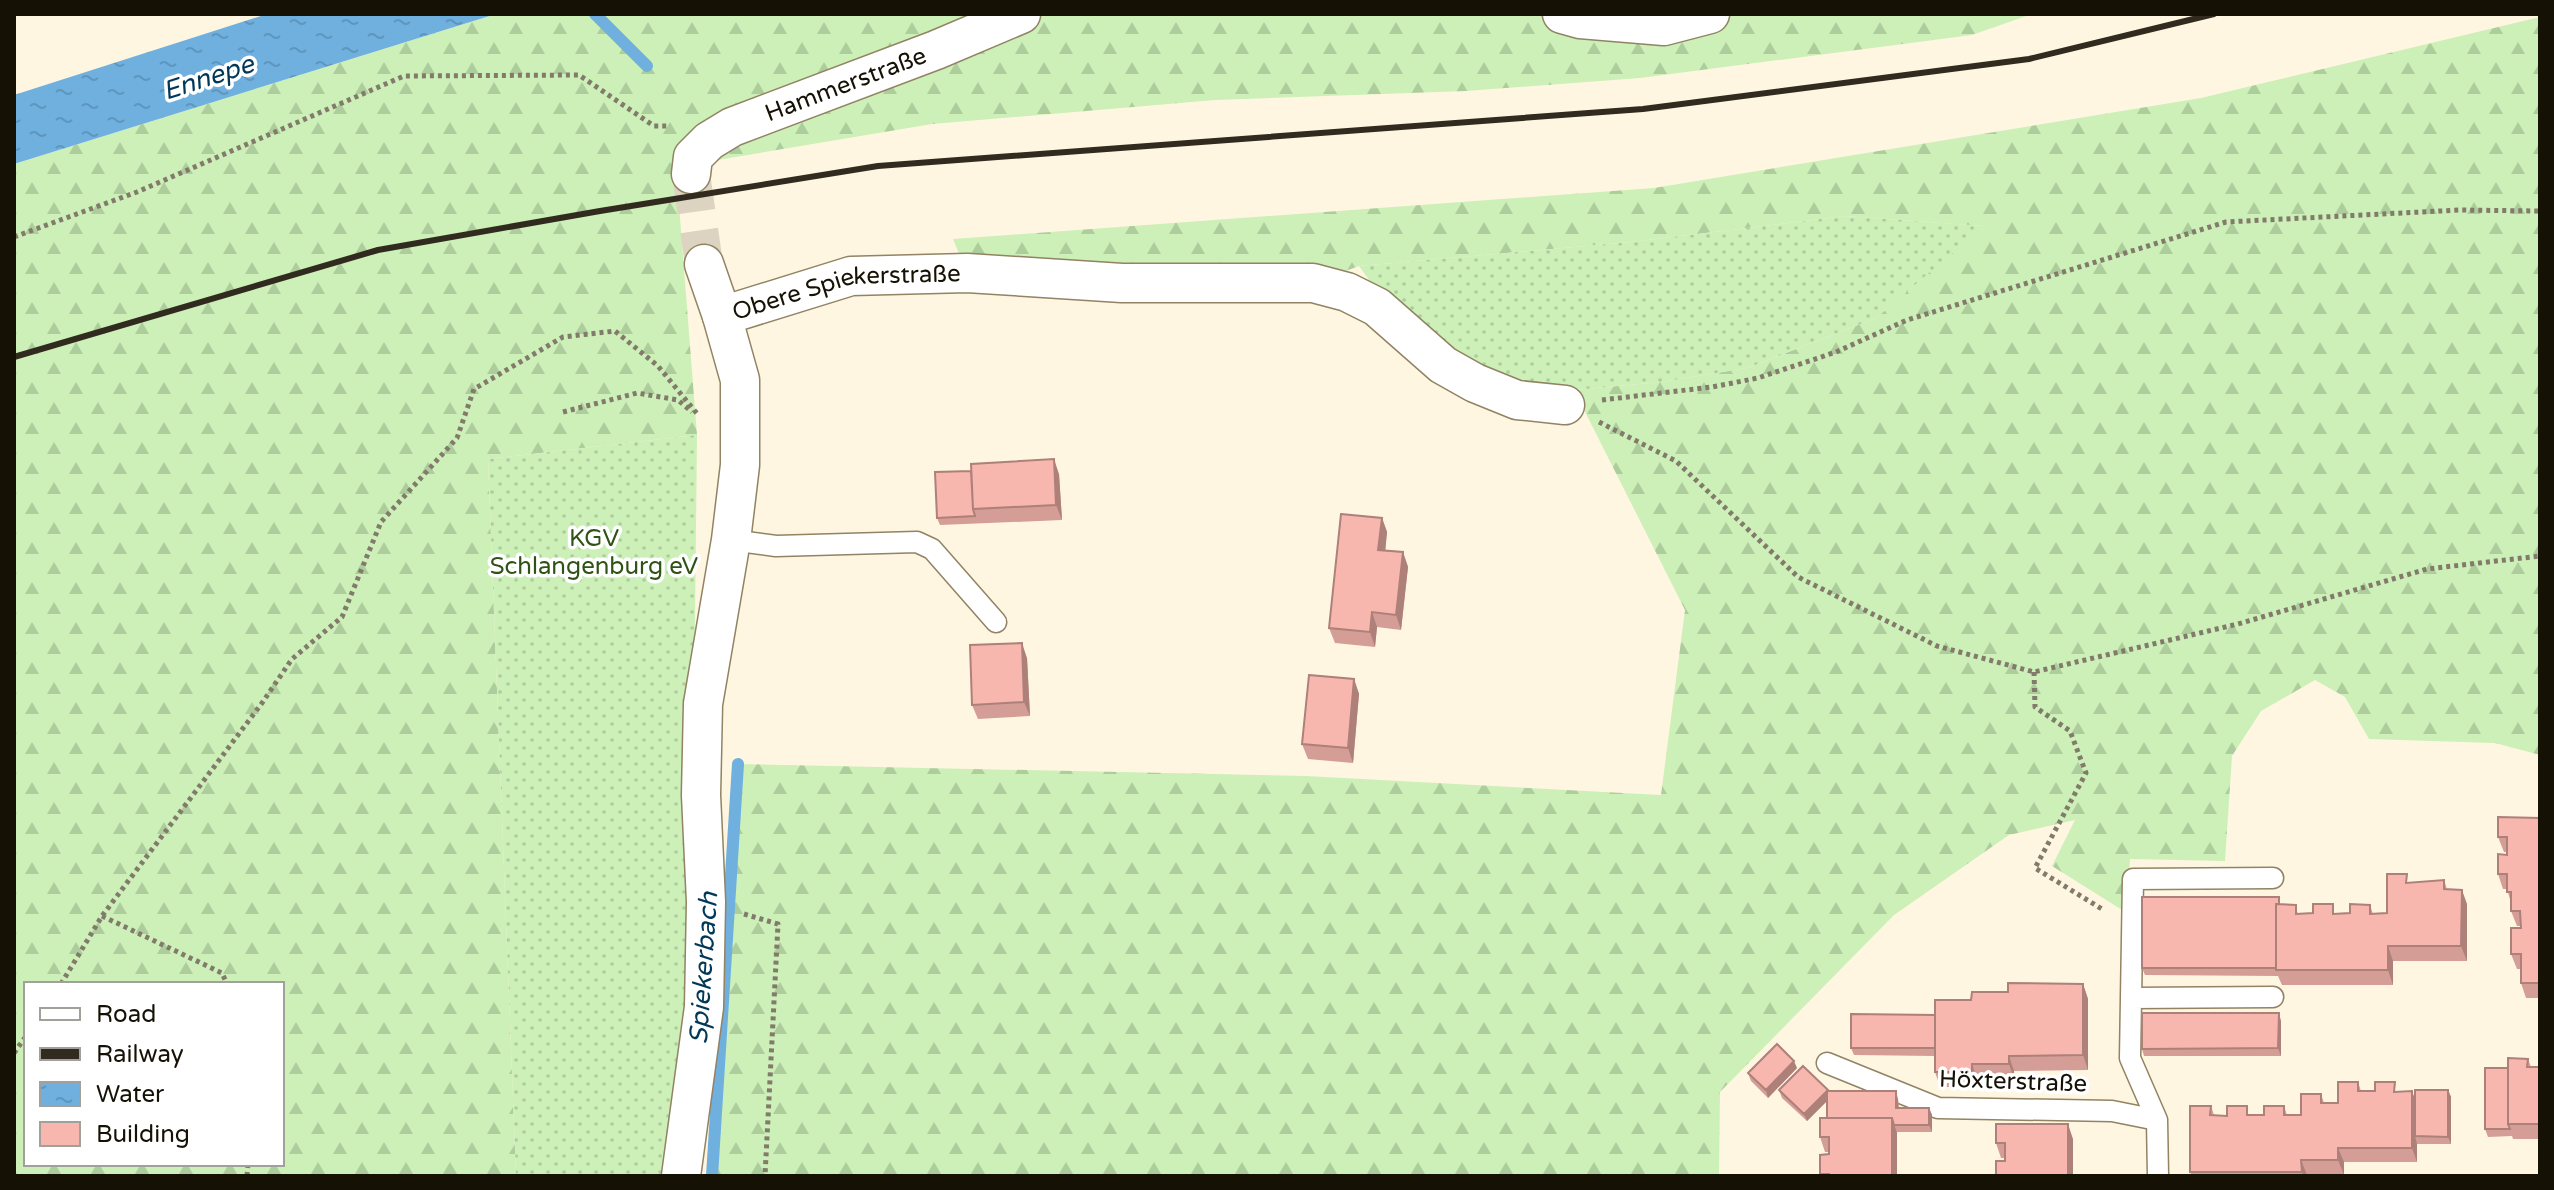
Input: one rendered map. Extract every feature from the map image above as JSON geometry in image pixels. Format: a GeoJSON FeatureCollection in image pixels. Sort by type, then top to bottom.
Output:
{"type":"FeatureCollection","features":[{"type":"Feature","properties":{"kind":"street","name":"Hammerstraße"},"geometry":{"type":"LineString","coordinates":[[691,174],[693,157],[709,141],[732,127],[936,50],[1021,14]]}},
{"type":"Feature","properties":{"kind":"street"},"geometry":{"type":"LineString","coordinates":[[1562,14],[1580,19],[1664,26],[1710,14]]}},
{"type":"Feature","properties":{"kind":"street"},"geometry":{"type":"LineString","coordinates":[[704,264],[722,316]]}},
{"type":"Feature","properties":{"kind":"street","name":"Obere Spiekerstraße"},"geometry":{"type":"LineString","coordinates":[[681,1176],[704,1007],[703,704],[731,540],[740,465],[740,380],[722,316],[851,276],[967,273],[1122,283],[1313,283],[1347,292],[1377,307],[1443,365],[1475,383],[1517,400],[1565,405]]}},
{"type":"Feature","properties":{"kind":"lane"},"geometry":{"type":"LineString","coordinates":[[731,540],[776,546],[917,542],[932,549],[996,622]]}},
{"type":"Feature","properties":{"kind":"lane"},"geometry":{"type":"LineString","coordinates":[[2158,1176],[2157,1120],[2130,1058],[2133,879],[2273,878]]}},
{"type":"Feature","properties":{"kind":"lane"},"geometry":{"type":"LineString","coordinates":[[2131,998],[2273,997]]}},
{"type":"Feature","properties":{"kind":"lane","name":"Höxterstraße"},"geometry":{"type":"LineString","coordinates":[[1827,1063],[1938,1108],[2112,1111],[2157,1120]]}},
{"type":"Feature","properties":{"kind":"path"},"geometry":{"type":"LineString","coordinates":[[14,237],[137,192],[404,76],[579,75],[654,126],[669,126]]}},
{"type":"Feature","properties":{"kind":"path"},"geometry":{"type":"LineString","coordinates":[[1565,405],[1712,387],[1758,378],[1836,352],[1907,320],[2226,222],[2460,210],[2540,211]]}},
{"type":"Feature","properties":{"kind":"path"},"geometry":{"type":"LineString","coordinates":[[62,982],[102,916],[292,659],[342,617],[381,522],[457,438],[474,389],[563,337],[615,331],[658,366]]}},
{"type":"Feature","properties":{"kind":"path"},"geometry":{"type":"LineString","coordinates":[[563,412],[637,393],[678,400],[702,420]]}},
{"type":"Feature","properties":{"kind":"path"},"geometry":{"type":"LineString","coordinates":[[1565,405],[1676,461],[1798,577],[1937,646],[2034,672],[2238,624],[2427,569],[2540,556]]}},
{"type":"Feature","properties":{"kind":"path"},"geometry":{"type":"LineString","coordinates":[[2034,672],[2035,707],[2070,731],[2086,773],[2035,868],[2103,910]]}},
{"type":"Feature","properties":{"kind":"path"},"geometry":{"type":"LineString","coordinates":[[706,902],[778,924],[765,1176]]}},
{"type":"Feature","properties":{"kind":"path"},"geometry":{"type":"LineString","coordinates":[[102,916],[222,973],[226,982]]}},
{"type":"Feature","properties":{"kind":"green space"},"geometry":{"type":"Polygon","coordinates":[[[496,14],[2032,14],[1972,35],[1640,78],[1466,91],[1215,100],[932,124],[676,167],[697,435],[488,459],[516,1176],[14,1176],[14,164],[496,14]]]}},
{"type":"Feature","properties":{"kind":"green space"},"geometry":{"type":"Polygon","coordinates":[[[2540,17],[2540,755],[2495,743],[2369,739],[2345,697],[2315,680],[2261,711],[2232,756],[2225,861],[2130,859],[2127,913],[2052,866],[2075,820],[2009,835],[1894,915],[1720,1092],[1719,1176],[712,1176],[738,764],[1306,776],[1661,795],[1685,610],[1574,390],[1661,382],[1747,368],[1876,318],[1983,226],[1845,216],[1631,242],[1359,266],[1313,283],[967,273],[953,239],[1654,188],[2201,98],[2540,17]]]}},
{"type":"Feature","properties":{"kind":"green space"},"geometry":{"type":"Polygon","coordinates":[[[1845,216],[1984,226],[1876,318],[1747,368],[1661,382],[1574,390],[1519,385],[1477,372],[1372,284],[1359,266],[1631,242],[1845,216]]]}},
{"type":"Feature","properties":{"kind":"green space","name":"KGV Schlangenburg eV"},"geometry":{"type":"Polygon","coordinates":[[[697,435],[689,1176],[516,1176],[488,459],[697,435]]]}},
{"type":"Feature","properties":{"kind":"water","name":"Ennepe"},"geometry":{"type":"Polygon","coordinates":[[[267,14],[496,14],[14,164],[14,95],[267,14]]]}},
{"type":"Feature","properties":{"kind":"building"},"geometry":{"type":"Polygon","coordinates":[[[1054,459],[1056,505],[973,509],[971,464],[1054,459]]]}},
{"type":"Feature","properties":{"kind":"building"},"geometry":{"type":"Polygon","coordinates":[[[971,471],[975,516],[937,518],[935,472],[971,471]]]}},
{"type":"Feature","properties":{"kind":"building"},"geometry":{"type":"Polygon","coordinates":[[[1341,514],[1382,518],[1378,550],[1403,552],[1396,615],[1372,612],[1370,632],[1329,628],[1341,514]]]}},
{"type":"Feature","properties":{"kind":"building"},"geometry":{"type":"Polygon","coordinates":[[[1022,643],[1024,702],[972,705],[970,645],[1022,643]]]}},
{"type":"Feature","properties":{"kind":"building"},"geometry":{"type":"Polygon","coordinates":[[[1309,675],[1354,679],[1348,748],[1302,744],[1309,675]]]}},
{"type":"Feature","properties":{"kind":"building"},"geometry":{"type":"Polygon","coordinates":[[[2498,817],[2540,818],[2540,983],[2521,983],[2521,954],[2511,954],[2511,928],[2521,928],[2520,911],[2511,911],[2507,874],[2498,874],[2498,854],[2507,855],[2507,837],[2498,837],[2498,817]]]}},
{"type":"Feature","properties":{"kind":"building"},"geometry":{"type":"Polygon","coordinates":[[[2387,874],[2407,874],[2406,883],[2444,880],[2444,889],[2462,890],[2461,946],[2388,946],[2388,970],[2276,970],[2276,904],[2296,905],[2296,914],[2313,913],[2313,904],[2333,904],[2333,914],[2350,913],[2350,904],[2370,905],[2370,914],[2387,913],[2387,874]]]}},
{"type":"Feature","properties":{"kind":"building"},"geometry":{"type":"Polygon","coordinates":[[[2142,897],[2279,897],[2279,904],[2276,904],[2276,968],[2142,968],[2142,897]]]}},
{"type":"Feature","properties":{"kind":"building"},"geometry":{"type":"Polygon","coordinates":[[[2008,983],[2083,984],[2083,1055],[2009,1056],[2009,1064],[1972,1064],[1972,1072],[1935,1072],[1935,1000],[1971,1000],[1972,992],[2008,992],[2008,983]]]}},
{"type":"Feature","properties":{"kind":"building"},"geometry":{"type":"Polygon","coordinates":[[[2142,1013],[2279,1013],[2278,1048],[2142,1049],[2142,1013]]]}},
{"type":"Feature","properties":{"kind":"building"},"geometry":{"type":"Polygon","coordinates":[[[1851,1014],[1935,1015],[1935,1048],[1851,1048],[1851,1014]]]}},
{"type":"Feature","properties":{"kind":"building"},"geometry":{"type":"Polygon","coordinates":[[[1777,1044],[1794,1061],[1766,1090],[1748,1073],[1777,1044]]]}},
{"type":"Feature","properties":{"kind":"building"},"geometry":{"type":"Polygon","coordinates":[[[2508,1058],[2528,1059],[2527,1067],[2540,1067],[2540,1124],[2508,1124],[2508,1058]]]}},
{"type":"Feature","properties":{"kind":"building"},"geometry":{"type":"Polygon","coordinates":[[[1803,1066],[1828,1090],[1804,1114],[1779,1090],[1803,1066]]]}},
{"type":"Feature","properties":{"kind":"building"},"geometry":{"type":"Polygon","coordinates":[[[2485,1068],[2508,1068],[2510,1129],[2485,1129],[2485,1068]]]}},
{"type":"Feature","properties":{"kind":"building"},"geometry":{"type":"Polygon","coordinates":[[[2338,1082],[2358,1082],[2358,1091],[2375,1091],[2375,1082],[2395,1082],[2394,1092],[2412,1091],[2412,1148],[2338,1148],[2338,1160],[2301,1160],[2302,1172],[2190,1172],[2190,1106],[2211,1106],[2210,1115],[2227,1116],[2227,1106],[2247,1106],[2247,1115],[2264,1115],[2264,1106],[2284,1106],[2284,1115],[2301,1115],[2301,1094],[2321,1094],[2321,1103],[2338,1103],[2338,1082]]]}},
{"type":"Feature","properties":{"kind":"building"},"geometry":{"type":"Polygon","coordinates":[[[2415,1090],[2448,1090],[2448,1137],[2415,1136],[2415,1090]]]}},
{"type":"Feature","properties":{"kind":"building"},"geometry":{"type":"Polygon","coordinates":[[[1827,1091],[1896,1091],[1896,1108],[1929,1108],[1929,1125],[1894,1125],[1892,1118],[1827,1118],[1827,1091]]]}},
{"type":"Feature","properties":{"kind":"building"},"geometry":{"type":"Polygon","coordinates":[[[1820,1118],[1892,1118],[1892,1176],[1820,1174],[1820,1155],[1829,1154],[1829,1137],[1820,1137],[1820,1118]]]}},
{"type":"Feature","properties":{"kind":"building"},"geometry":{"type":"Polygon","coordinates":[[[1996,1124],[2068,1124],[2068,1176],[1996,1176],[1996,1161],[2005,1161],[2005,1143],[1996,1143],[1996,1124]]]}},
{"type":"Feature","properties":{"kind":"waterway","name":"Spiekerbach"},"geometry":{"type":"LineString","coordinates":[[595,14],[647,66]]}},
{"type":"Feature","properties":{"kind":"waterway","name":"Spiekerbach"},"geometry":{"type":"LineString","coordinates":[[712,1176],[738,764]]}},
{"type":"Feature","properties":{"kind":"tunnel"},"geometry":{"type":"LineString","coordinates":[[691,174],[704,264]]}},
{"type":"Feature","properties":{"kind":"railway"},"geometry":{"type":"LineString","coordinates":[[14,357],[378,250],[878,166],[1643,109],[2029,59],[2214,14]]}}]}
